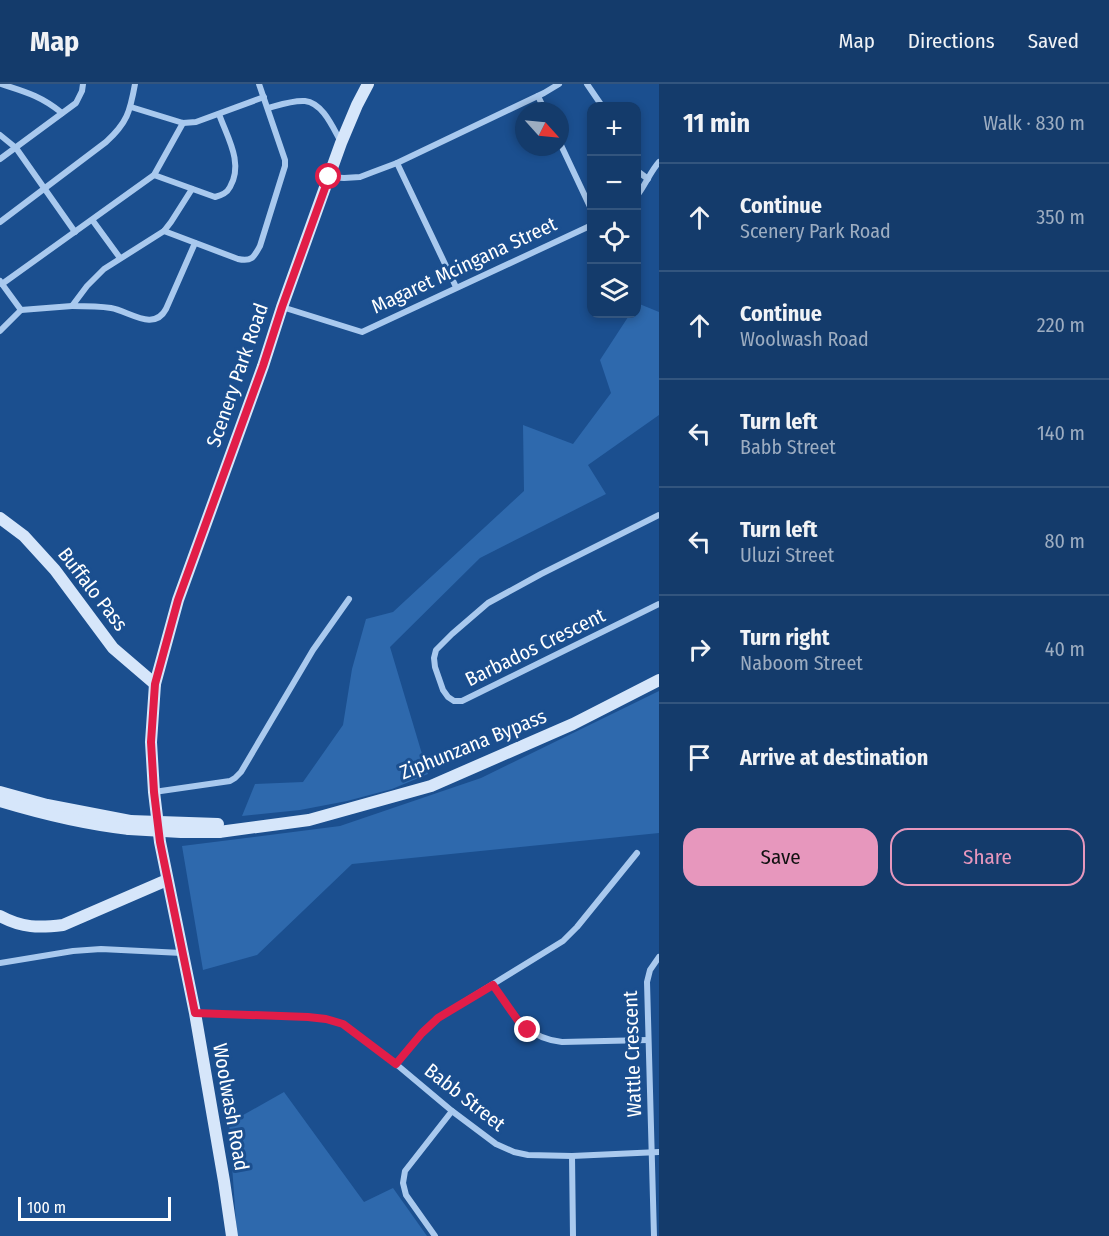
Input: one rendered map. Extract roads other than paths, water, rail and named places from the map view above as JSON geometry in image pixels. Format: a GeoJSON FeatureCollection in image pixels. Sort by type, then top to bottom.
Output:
{"type":"FeatureCollection","features":[{"type":"Feature","properties":{"kind":"main road","name":"Scenery Park Road"},"geometry":{"type":"LineString","coordinates":[[155,684],[178,600],[263,366],[282,307],[341,143],[368,84]]}},
{"type":"Feature","properties":{"kind":"main road","name":"Buffalo Pass"},"geometry":{"type":"LineString","coordinates":[[0,518],[24,536],[55,570],[113,648],[155,684]]}},
{"type":"Feature","properties":{"kind":"main road","name":"Ziphunzana Bypass"},"geometry":{"type":"LineString","coordinates":[[130,825],[219,828],[309,820],[431,786],[573,724],[659,680]]}},
{"type":"Feature","properties":{"kind":"main road","name":"Woolwash Road"},"geometry":{"type":"LineString","coordinates":[[155,684],[151,742],[160,842],[195,1013],[232,1236]]}},
{"type":"Feature","properties":{"kind":"main road"},"geometry":{"type":"LineString","coordinates":[[0,792],[47,806],[130,825]]}},
{"type":"Feature","properties":{"kind":"main road"},"geometry":{"type":"LineString","coordinates":[[4,803],[98,826],[130,825]]}},
{"type":"Feature","properties":{"kind":"main road"},"geometry":{"type":"LineString","coordinates":[[0,916],[17,924],[31,927],[63,926],[167,880]]}},
{"type":"Feature","properties":{"kind":"street"},"geometry":{"type":"LineString","coordinates":[[1,84],[35,95],[62,113]]}},
{"type":"Feature","properties":{"kind":"street"},"geometry":{"type":"LineString","coordinates":[[0,159],[76,103],[83,84]]}},
{"type":"Feature","properties":{"kind":"street"},"geometry":{"type":"LineString","coordinates":[[0,222],[118,132],[131,107],[135,84]]}},
{"type":"Feature","properties":{"kind":"street"},"geometry":{"type":"LineString","coordinates":[[164,231],[245,260],[250,260],[255,254],[285,166],[285,160],[259,84]]}},
{"type":"Feature","properties":{"kind":"street"},"geometry":{"type":"LineString","coordinates":[[329,177],[360,177],[397,163],[559,84]]}},
{"type":"Feature","properties":{"kind":"street"},"geometry":{"type":"LineString","coordinates":[[587,84],[599,102]]}},
{"type":"Feature","properties":{"kind":"street"},"geometry":{"type":"LineString","coordinates":[[538,96],[541,102]]}},
{"type":"Feature","properties":{"kind":"street"},"geometry":{"type":"LineString","coordinates":[[131,107],[183,123],[196,123],[264,97]]}},
{"type":"Feature","properties":{"kind":"street"},"geometry":{"type":"LineString","coordinates":[[268,108],[304,101],[316,104],[341,143]]}},
{"type":"Feature","properties":{"kind":"street"},"geometry":{"type":"LineString","coordinates":[[154,175],[215,197],[228,191],[236,171],[236,160],[219,114]]}},
{"type":"Feature","properties":{"kind":"street"},"geometry":{"type":"LineString","coordinates":[[21,310],[1,283],[154,175],[183,123]]}},
{"type":"Feature","properties":{"kind":"street"},"geometry":{"type":"LineString","coordinates":[[0,135],[16,148],[75,232]]}},
{"type":"Feature","properties":{"kind":"street"},"geometry":{"type":"LineString","coordinates":[[566,156],[591,210]]}},
{"type":"Feature","properties":{"kind":"street"},"geometry":{"type":"LineString","coordinates":[[641,190],[659,162]]}},
{"type":"Feature","properties":{"kind":"street"},"geometry":{"type":"LineString","coordinates":[[397,163],[456,287]]}},
{"type":"Feature","properties":{"kind":"street"},"geometry":{"type":"LineString","coordinates":[[641,174],[648,179]]}},
{"type":"Feature","properties":{"kind":"street"},"geometry":{"type":"LineString","coordinates":[[72,306],[104,269],[164,231],[192,189]]}},
{"type":"Feature","properties":{"kind":"street"},"geometry":{"type":"LineString","coordinates":[[93,220],[120,258]]}},
{"type":"Feature","properties":{"kind":"street","name":"Magaret Mcingana Street"},"geometry":{"type":"LineString","coordinates":[[282,307],[362,332],[587,227]]}},
{"type":"Feature","properties":{"kind":"street"},"geometry":{"type":"LineString","coordinates":[[0,331],[21,310],[72,306],[118,309],[145,320],[158,319],[166,309],[195,243]]}},
{"type":"Feature","properties":{"kind":"street","name":"Barbados Crescent"},"geometry":{"type":"LineString","coordinates":[[659,515],[488,603],[436,650],[435,667],[443,690],[448,697],[454,701],[462,701],[659,604]]}},
{"type":"Feature","properties":{"kind":"street"},"geometry":{"type":"LineString","coordinates":[[154,792],[230,781],[235,778],[241,772],[313,651],[350,599]]}},
{"type":"Feature","properties":{"kind":"street"},"geometry":{"type":"LineString","coordinates":[[396,1064],[438,1018],[563,941],[637,853]]}},
{"type":"Feature","properties":{"kind":"street"},"geometry":{"type":"LineString","coordinates":[[0,963],[101,949],[182,953]]}},
{"type":"Feature","properties":{"kind":"street","name":"Wattle Crescent"},"geometry":{"type":"LineString","coordinates":[[654,1236],[655,1153],[646,982],[650,970],[659,957]]}},
{"type":"Feature","properties":{"kind":"street"},"geometry":{"type":"LineString","coordinates":[[493,985],[519,1022],[537,1036],[550,1041],[648,1040]]}},
{"type":"Feature","properties":{"kind":"street","name":"Babb Street"},"geometry":{"type":"LineString","coordinates":[[195,1013],[308,1017],[343,1024],[496,1144],[514,1152],[528,1155],[572,1156],[655,1153]]}},
{"type":"Feature","properties":{"kind":"street"},"geometry":{"type":"LineString","coordinates":[[435,1236],[406,1195],[403,1183],[405,1171],[452,1111]]}},
{"type":"Feature","properties":{"kind":"street"},"geometry":{"type":"LineString","coordinates":[[572,1156],[573,1236]]}}]}
